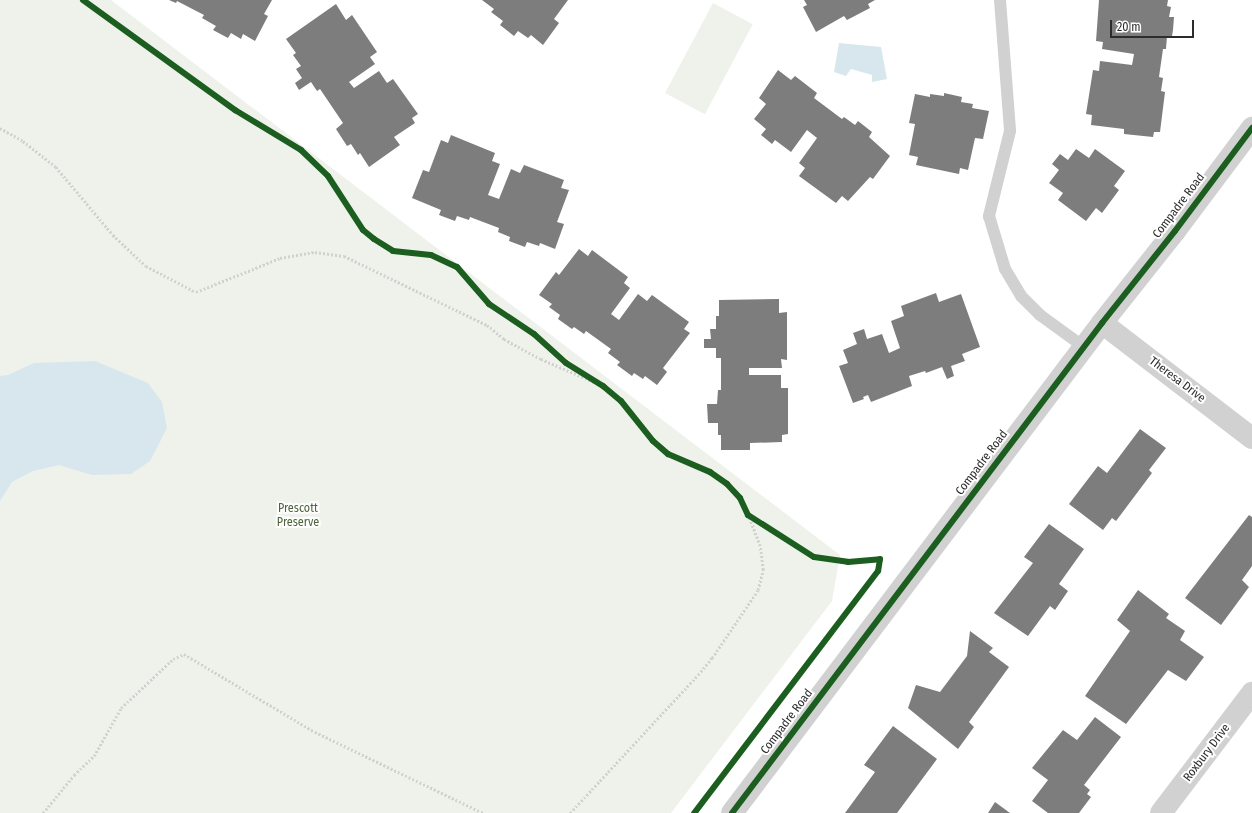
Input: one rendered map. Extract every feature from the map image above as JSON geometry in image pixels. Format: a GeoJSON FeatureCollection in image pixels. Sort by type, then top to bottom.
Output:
{"type":"FeatureCollection","features":[{"type":"Feature","properties":{"kind":"street","name":"Compadre Road"},"geometry":{"type":"LineString","coordinates":[[732,813],[1102,323],[1175,231],[1252,128]]}},
{"type":"Feature","properties":{"kind":"street","name":"Theresa Drive"},"geometry":{"type":"LineString","coordinates":[[1102,323],[1252,438]]}},
{"type":"Feature","properties":{"kind":"street","name":"Roxbury Drive"},"geometry":{"type":"LineString","coordinates":[[1161,813],[1252,693]]}},
{"type":"Feature","properties":{"kind":"lane"},"geometry":{"type":"LineString","coordinates":[[1000,0],[1010,131],[989,216],[1005,269],[1021,296],[1040,315],[1084,347]]}},
{"type":"Feature","properties":{"kind":"path"},"geometry":{"type":"LineString","coordinates":[[0,128],[23,141],[56,167],[113,235],[146,266],[196,292],[280,258],[315,252],[344,256],[487,325],[504,339],[541,359],[603,386]]}},
{"type":"Feature","properties":{"kind":"path"},"geometry":{"type":"LineString","coordinates":[[560,358],[609,391]]}},
{"type":"Feature","properties":{"kind":"path"},"geometry":{"type":"LineString","coordinates":[[747,512],[761,523]]}},
{"type":"Feature","properties":{"kind":"path"},"geometry":{"type":"LineString","coordinates":[[570,813],[698,675],[712,658],[758,590],[763,570],[760,546],[747,512]]}},
{"type":"Feature","properties":{"kind":"path"},"geometry":{"type":"LineString","coordinates":[[43,813],[74,775],[94,756],[121,708],[173,659],[184,654],[315,732],[483,813]]}},
{"type":"Feature","properties":{"kind":"green space","name":"Prescott Preserve"},"geometry":{"type":"Polygon","coordinates":[[[0,0],[111,0],[840,555],[832,601],[671,813],[0,813],[0,0]]]}},
{"type":"Feature","properties":{"kind":"green space"},"geometry":{"type":"Polygon","coordinates":[[[713,3],[753,24],[705,114],[665,93],[713,3]]]}},
{"type":"Feature","properties":{"kind":"shaded area"},"geometry":{"type":"Polygon","coordinates":[[[839,43],[881,47],[887,79],[872,82],[872,75],[851,69],[846,76],[834,72],[839,43]]]}},
{"type":"Feature","properties":{"kind":"shaded area"},"geometry":{"type":"Polygon","coordinates":[[[95,361],[148,383],[162,402],[167,428],[150,461],[131,474],[92,475],[59,465],[33,471],[12,482],[0,501],[0,376],[8,375],[34,363],[95,361]]]}},
{"type":"Feature","properties":{"kind":"building"},"geometry":{"type":"Polygon","coordinates":[[[169,0],[272,0],[264,14],[268,16],[255,41],[243,34],[241,39],[231,33],[228,38],[213,30],[216,26],[202,18],[204,15],[177,1],[176,3],[169,0]]]}},
{"type":"Feature","properties":{"kind":"building"},"geometry":{"type":"Polygon","coordinates":[[[482,0],[568,0],[554,19],[559,23],[543,45],[531,35],[528,38],[518,31],[514,36],[500,25],[503,21],[491,12],[494,9],[482,0]]]}},
{"type":"Feature","properties":{"kind":"building"},"geometry":{"type":"Polygon","coordinates":[[[804,0],[875,0],[868,4],[870,8],[847,20],[844,16],[816,32],[803,7],[807,5],[804,0]]]}},
{"type":"Feature","properties":{"kind":"building"},"geometry":{"type":"Polygon","coordinates":[[[1099,0],[1168,0],[1167,6],[1171,7],[1169,17],[1174,17],[1172,36],[1167,36],[1166,49],[1163,49],[1159,77],[1163,78],[1161,91],[1165,92],[1160,132],[1154,132],[1153,137],[1124,134],[1124,129],[1091,125],[1092,115],[1086,114],[1093,70],[1099,71],[1100,61],[1132,65],[1134,54],[1102,49],[1103,42],[1096,41],[1099,0]]]}},
{"type":"Feature","properties":{"kind":"building"},"geometry":{"type":"Polygon","coordinates":[[[336,4],[346,20],[352,15],[377,52],[370,57],[375,64],[349,82],[354,88],[379,71],[387,83],[393,79],[418,114],[412,118],[415,123],[394,137],[400,145],[369,167],[360,153],[358,155],[351,144],[347,146],[336,129],[343,123],[320,89],[317,91],[311,82],[299,90],[295,83],[302,78],[296,69],[301,66],[293,55],[296,53],[286,39],[336,4]]]}},
{"type":"Feature","properties":{"kind":"building"},"geometry":{"type":"Polygon","coordinates":[[[778,70],[791,80],[795,76],[817,93],[814,98],[842,119],[844,117],[855,125],[858,121],[872,132],[869,137],[890,156],[873,179],[870,177],[848,201],[842,196],[836,203],[799,176],[805,168],[799,163],[817,138],[807,130],[791,152],[775,140],[772,144],[761,135],[766,129],[754,119],[766,104],[759,98],[778,70]]]}},
{"type":"Feature","properties":{"kind":"building"},"geometry":{"type":"Polygon","coordinates":[[[944,93],[962,97],[961,102],[973,104],[972,108],[989,111],[983,139],[975,138],[968,170],[960,168],[959,174],[916,165],[918,157],[909,155],[915,124],[909,123],[915,94],[930,97],[930,94],[944,96],[944,93]]]}},
{"type":"Feature","properties":{"kind":"building"},"geometry":{"type":"Polygon","coordinates":[[[451,135],[495,153],[492,161],[500,164],[488,195],[499,199],[511,169],[520,173],[524,165],[564,180],[561,188],[569,190],[557,222],[564,224],[555,249],[540,243],[539,246],[527,242],[525,247],[509,241],[510,237],[498,232],[499,228],[470,217],[469,220],[457,216],[455,221],[439,215],[441,210],[412,198],[423,170],[429,172],[441,140],[448,143],[451,135]]]}},
{"type":"Feature","properties":{"kind":"building"},"geometry":{"type":"Polygon","coordinates":[[[1076,149],[1089,158],[1095,149],[1125,171],[1114,186],[1119,190],[1102,213],[1096,208],[1086,221],[1058,200],[1063,193],[1049,183],[1059,170],[1052,164],[1060,154],[1068,160],[1076,149]]]}},
{"type":"Feature","properties":{"kind":"building"},"geometry":{"type":"Polygon","coordinates":[[[579,249],[588,256],[592,250],[628,277],[624,283],[630,288],[611,314],[619,320],[638,294],[647,301],[652,295],[689,322],[684,329],[690,333],[663,368],[667,372],[657,385],[645,376],[643,379],[634,373],[632,376],[617,365],[620,362],[608,353],[611,349],[586,331],[584,334],[574,327],[572,329],[558,319],[560,315],[549,307],[552,304],[539,295],[556,272],[559,275],[579,249]]]}},
{"type":"Feature","properties":{"kind":"building"},"geometry":{"type":"Polygon","coordinates":[[[936,293],[939,302],[961,294],[980,347],[962,354],[965,361],[951,366],[954,376],[947,379],[942,367],[926,373],[925,371],[909,376],[912,386],[871,402],[868,395],[863,397],[864,399],[853,403],[839,366],[848,363],[843,350],[857,344],[853,333],[864,329],[867,339],[882,334],[889,353],[900,348],[891,321],[904,316],[901,306],[936,293]]]}},
{"type":"Feature","properties":{"kind":"building"},"geometry":{"type":"Polygon","coordinates":[[[779,299],[779,313],[787,312],[787,360],[781,359],[782,368],[749,368],[749,375],[781,375],[781,388],[788,388],[788,434],[782,435],[782,442],[750,443],[750,450],[721,450],[721,435],[718,435],[718,423],[708,423],[707,404],[717,404],[718,390],[721,390],[721,358],[716,358],[716,348],[704,348],[704,339],[711,339],[710,329],[716,329],[716,316],[719,316],[719,300],[779,299]]]}},
{"type":"Feature","properties":{"kind":"building"},"geometry":{"type":"Polygon","coordinates":[[[1140,429],[1166,448],[1149,470],[1152,473],[1116,521],[1112,518],[1103,530],[1069,504],[1098,466],[1107,473],[1140,429]]]}},
{"type":"Feature","properties":{"kind":"building"},"geometry":{"type":"Polygon","coordinates":[[[1249,515],[1252,517],[1252,566],[1242,580],[1249,587],[1221,625],[1185,598],[1249,515]]]}},
{"type":"Feature","properties":{"kind":"building"},"geometry":{"type":"Polygon","coordinates":[[[1049,524],[1084,549],[1059,584],[1068,591],[1055,610],[1050,606],[1028,636],[994,613],[1033,563],[1024,557],[1049,524]]]}},
{"type":"Feature","properties":{"kind":"building"},"geometry":{"type":"Polygon","coordinates":[[[1138,590],[1169,614],[1166,618],[1185,631],[1180,640],[1204,657],[1186,681],[1168,670],[1126,724],[1085,696],[1130,631],[1117,620],[1138,590]]]}},
{"type":"Feature","properties":{"kind":"building"},"geometry":{"type":"Polygon","coordinates":[[[970,631],[993,648],[989,652],[1009,667],[969,722],[974,727],[958,749],[908,708],[916,685],[940,692],[967,656],[970,631]]]}},
{"type":"Feature","properties":{"kind":"building"},"geometry":{"type":"Polygon","coordinates":[[[1095,717],[1121,737],[1084,785],[1090,790],[1087,794],[1091,797],[1079,813],[1048,813],[1032,801],[1048,780],[1032,768],[1063,730],[1077,740],[1095,717]]]}},
{"type":"Feature","properties":{"kind":"building"},"geometry":{"type":"Polygon","coordinates":[[[893,726],[937,759],[897,813],[845,813],[875,772],[864,765],[893,726]]]}},
{"type":"Feature","properties":{"kind":"building"},"geometry":{"type":"Polygon","coordinates":[[[995,802],[1010,813],[988,813],[995,802]]]}},
{"type":"Feature","properties":{"kind":"cycle path"},"geometry":{"type":"LineString","coordinates":[[83,0],[235,110],[301,150],[328,176],[363,230],[374,239],[393,251],[431,255],[457,267],[489,304],[534,334],[566,363],[603,386],[621,401],[653,441],[668,454],[710,472],[727,484],[740,498],[748,515],[814,557],[848,562],[880,559],[878,571],[694,813]]}},
{"type":"Feature","properties":{"kind":"cycle path"},"geometry":{"type":"LineString","coordinates":[[732,813],[1102,323],[1175,231],[1252,128]]}}]}
